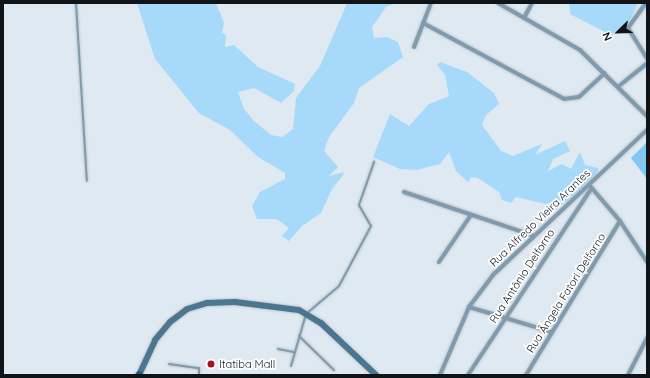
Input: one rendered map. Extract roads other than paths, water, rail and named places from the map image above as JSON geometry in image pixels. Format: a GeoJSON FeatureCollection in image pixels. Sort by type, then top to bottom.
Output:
{"type":"FeatureCollection","features":[{"type":"Feature","properties":{"kind":"main road"},"geometry":{"type":"LineString","coordinates":[[138,375],[155,340],[170,322],[187,309],[206,303],[235,302],[299,310],[321,323],[376,375]]}},
{"type":"Feature","properties":{"kind":"street"},"geometry":{"type":"LineString","coordinates":[[414,47],[431,3]]}},
{"type":"Feature","properties":{"kind":"street"},"geometry":{"type":"LineString","coordinates":[[498,3],[572,44],[619,86],[647,116]]}},
{"type":"Feature","properties":{"kind":"street"},"geometry":{"type":"LineString","coordinates":[[524,18],[532,3]]}},
{"type":"Feature","properties":{"kind":"street"},"geometry":{"type":"LineString","coordinates":[[646,3],[628,28],[647,59]]}},
{"type":"Feature","properties":{"kind":"street"},"geometry":{"type":"LineString","coordinates":[[423,23],[564,99],[579,97],[605,73]]}},
{"type":"Feature","properties":{"kind":"street"},"geometry":{"type":"LineString","coordinates":[[619,86],[647,63]]}},
{"type":"Feature","properties":{"kind":"street","name":"Rua Alfredo Vieira Arantes"},"geometry":{"type":"LineString","coordinates":[[440,375],[468,307],[532,235],[647,130]]}},
{"type":"Feature","properties":{"kind":"street"},"geometry":{"type":"LineString","coordinates":[[588,184],[620,221],[647,262]]}},
{"type":"Feature","properties":{"kind":"street","name":"Rua Antônio Delforno"},"geometry":{"type":"LineString","coordinates":[[468,375],[592,188]]}},
{"type":"Feature","properties":{"kind":"street"},"geometry":{"type":"LineString","coordinates":[[404,192],[532,235]]}},
{"type":"Feature","properties":{"kind":"street"},"geometry":{"type":"LineString","coordinates":[[439,262],[471,215]]}},
{"type":"Feature","properties":{"kind":"street","name":"Rua Ângela Fatori Delforno"},"geometry":{"type":"LineString","coordinates":[[526,375],[620,221]]}},
{"type":"Feature","properties":{"kind":"street"},"geometry":{"type":"LineString","coordinates":[[468,307],[507,317],[552,332]]}},
{"type":"Feature","properties":{"kind":"street"},"geometry":{"type":"LineString","coordinates":[[628,375],[646,341]]}},
{"type":"Feature","properties":{"kind":"lane"},"geometry":{"type":"LineString","coordinates":[[76,3],[87,181]]}},
{"type":"Feature","properties":{"kind":"lane"},"geometry":{"type":"LineString","coordinates":[[291,366],[298,336],[306,314],[339,286],[371,226],[359,205],[374,162]]}},
{"type":"Feature","properties":{"kind":"lane"},"geometry":{"type":"LineString","coordinates":[[298,336],[334,370]]}},
{"type":"Feature","properties":{"kind":"lane"},"geometry":{"type":"LineString","coordinates":[[278,349],[294,352]]}},
{"type":"Feature","properties":{"kind":"lane"},"geometry":{"type":"LineString","coordinates":[[169,364],[199,368],[199,375]]}},
{"type":"Feature","properties":{"kind":"place","name":"Itatiba Mall"},"geometry":{"type":"Point","coordinates":[211,364]}}]}
